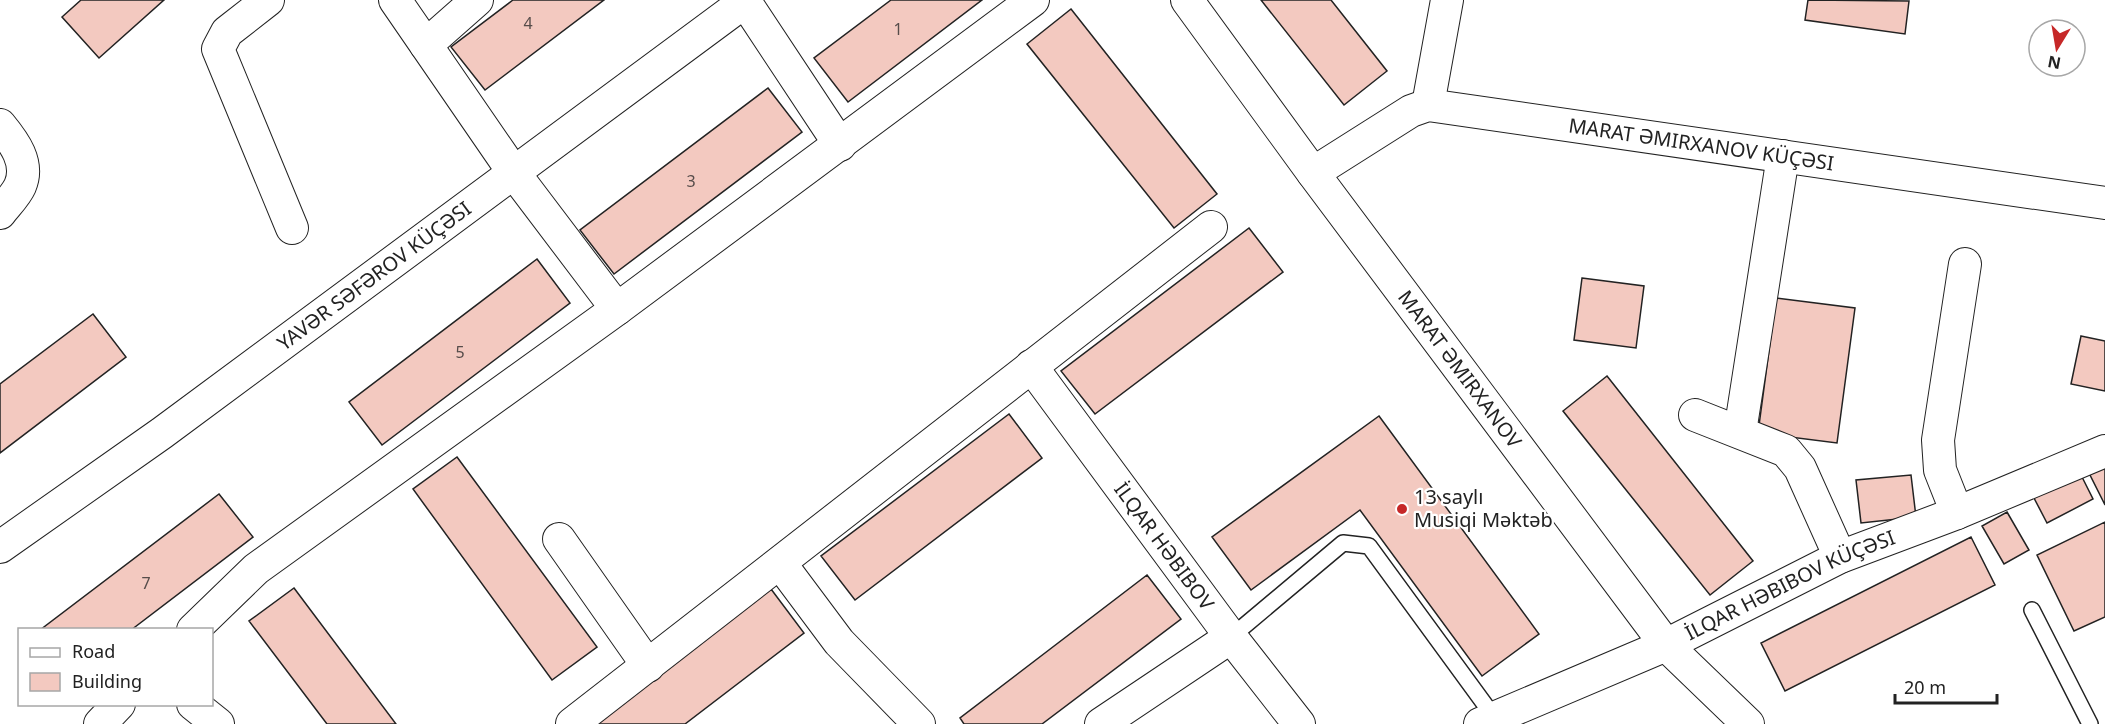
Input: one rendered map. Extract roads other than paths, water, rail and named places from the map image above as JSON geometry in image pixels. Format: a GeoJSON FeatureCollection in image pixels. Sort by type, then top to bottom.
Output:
{"type":"FeatureCollection","features":[{"type":"Feature","properties":{"kind":"street"},"geometry":{"type":"LineString","coordinates":[[268,0],[227,32],[218,49],[292,228]]}},
{"type":"Feature","properties":{"kind":"street"},"geometry":{"type":"LineString","coordinates":[[395,0],[514,173],[617,309]]}},
{"type":"Feature","properties":{"kind":"street"},"geometry":{"type":"LineString","coordinates":[[426,45],[477,0]]}},
{"type":"Feature","properties":{"kind":"street","name":"YAVƏR SƏFƏROV KÜÇƏSI"},"geometry":{"type":"LineString","coordinates":[[0,547],[162,433],[745,0],[840,145]]}},
{"type":"Feature","properties":{"kind":"street"},"geometry":{"type":"LineString","coordinates":[[196,628],[256,569],[617,309],[1033,0]]}},
{"type":"Feature","properties":{"kind":"street","name":"MARAT ƏMIRXANOV"},"geometry":{"type":"LineString","coordinates":[[1187,0],[1313,173],[1666,645],[1748,724]]}},
{"type":"Feature","properties":{"kind":"street"},"geometry":{"type":"LineString","coordinates":[[1313,173],[1411,111],[1428,105],[1447,0]]}},
{"type":"Feature","properties":{"kind":"street","name":"MARAT ƏMIRXANOV KÜÇƏSI"},"geometry":{"type":"LineString","coordinates":[[1428,105],[2105,203]]}},
{"type":"Feature","properties":{"kind":"street"},"geometry":{"type":"LineString","coordinates":[[0,124],[19,151],[24,167],[20,186],[0,213]]}},
{"type":"Feature","properties":{"kind":"street"},"geometry":{"type":"LineString","coordinates":[[1740,432],[1783,156]]}},
{"type":"Feature","properties":{"kind":"street"},"geometry":{"type":"LineString","coordinates":[[572,724],[1211,227]]}},
{"type":"Feature","properties":{"kind":"street"},"geometry":{"type":"LineString","coordinates":[[1957,513],[1940,470],[1938,440],[1965,264]]}},
{"type":"Feature","properties":{"kind":"street","name":"İLQAR HƏBIBOV"},"geometry":{"type":"LineString","coordinates":[[1031,366],[1231,637],[1299,724]]}},
{"type":"Feature","properties":{"kind":"street"},"geometry":{"type":"LineString","coordinates":[[1695,415],[1786,451],[1800,468],[1840,557]]}},
{"type":"Feature","properties":{"kind":"street","name":"İLQAR HƏBIBOV KÜÇƏSI"},"geometry":{"type":"LineString","coordinates":[[1487,721],[1666,645],[1840,557],[1957,513],[2105,451]]}},
{"type":"Feature","properties":{"kind":"street"},"geometry":{"type":"LineString","coordinates":[[560,539],[648,666]]}},
{"type":"Feature","properties":{"kind":"street"},"geometry":{"type":"LineString","coordinates":[[780,563],[839,642],[919,724]]}},
{"type":"Feature","properties":{"kind":"street"},"geometry":{"type":"LineString","coordinates":[[1101,724],[1231,637]]}},
{"type":"Feature","properties":{"kind":"street"},"geometry":{"type":"LineString","coordinates":[[100,724],[117,706]]}},
{"type":"Feature","properties":{"kind":"street"},"geometry":{"type":"LineString","coordinates":[[194,706],[218,724]]}},
{"type":"Feature","properties":{"kind":"lane"},"geometry":{"type":"LineString","coordinates":[[1231,637],[1343,543],[1369,546],[1487,721]]}},
{"type":"Feature","properties":{"kind":"lane"},"geometry":{"type":"LineString","coordinates":[[2032,610],[2090,724]]}},
{"type":"Feature","properties":{"kind":"place","name":"13 saylı Musiqi Məktəb"},"geometry":{"type":"Point","coordinates":[1402,509]}}]}
